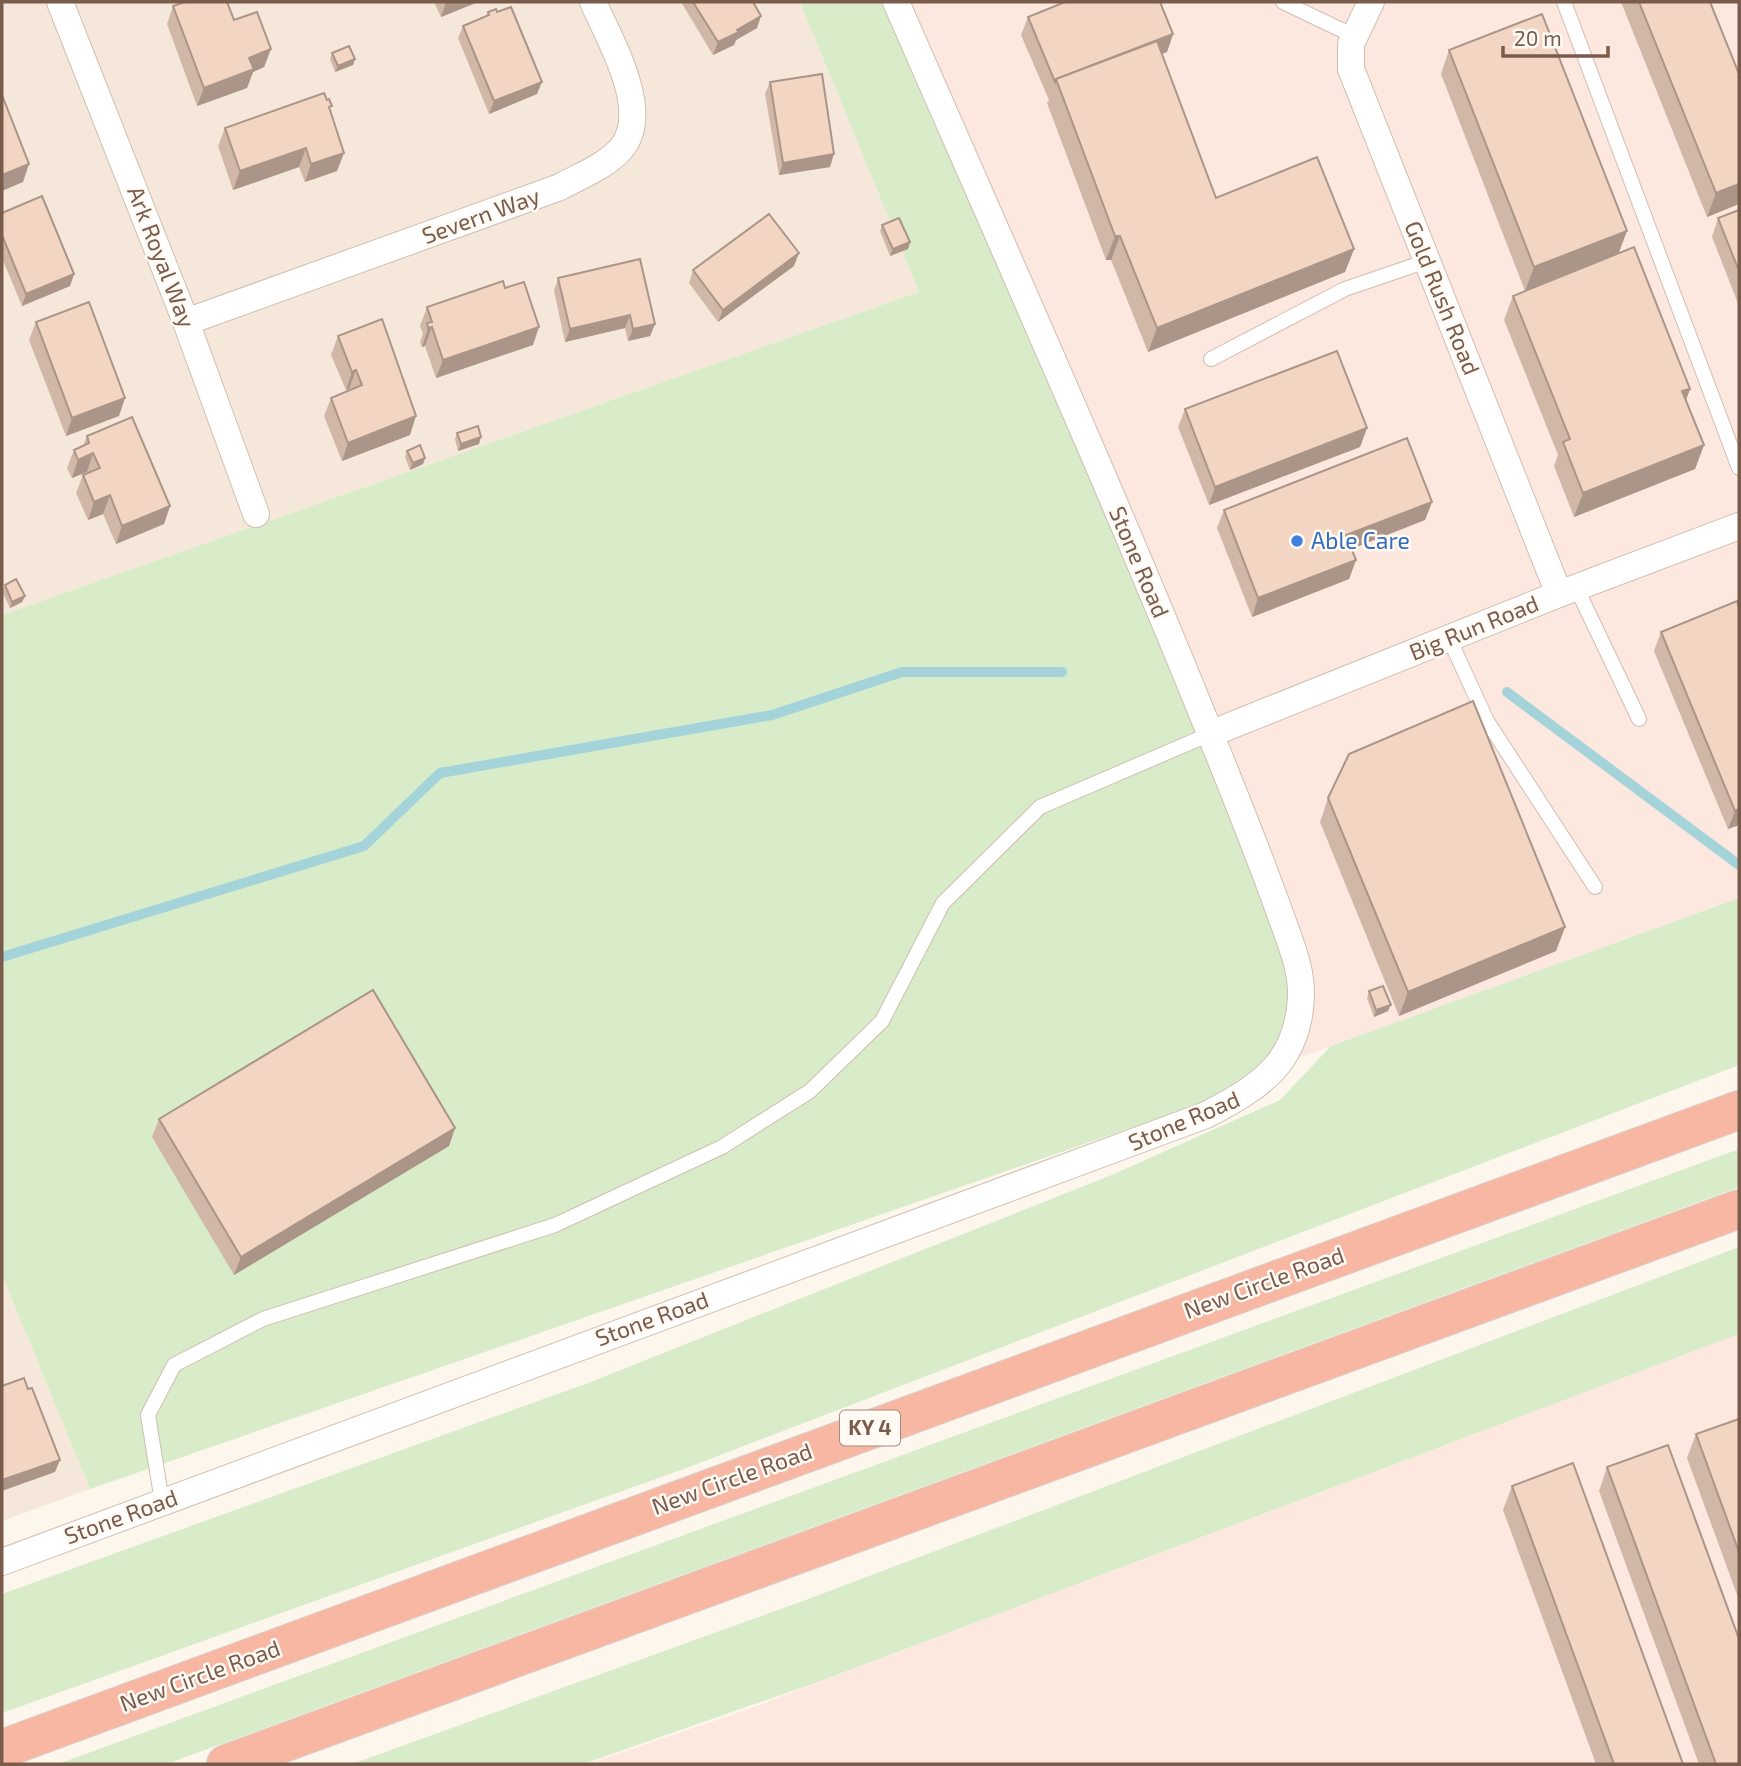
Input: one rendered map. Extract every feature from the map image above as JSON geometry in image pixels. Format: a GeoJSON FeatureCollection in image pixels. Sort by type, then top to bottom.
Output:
{"type":"FeatureCollection","features":[{"type":"Feature","properties":{"kind":"highway","name":"New Circle Road"},"geometry":{"type":"LineString","coordinates":[[2,1749],[1739,1110]]}},
{"type":"Feature","properties":{"kind":"highway"},"geometry":{"type":"LineString","coordinates":[[226,1764],[1739,1209]]}},
{"type":"Feature","properties":{"kind":"street","name":"Ark Royal Way"},"geometry":{"type":"LineString","coordinates":[[60,2],[186,322],[257,514]]}},
{"type":"Feature","properties":{"kind":"street","name":"Severn Way"},"geometry":{"type":"LineString","coordinates":[[186,322],[560,187],[597,167],[621,148],[633,115],[628,87],[593,2]]}},
{"type":"Feature","properties":{"kind":"street","name":"Stone Road"},"geometry":{"type":"LineString","coordinates":[[2,1562],[1206,1115],[1248,1094],[1279,1065],[1289,1049],[1298,1027],[1301,995],[1299,968],[1264,868],[1119,512],[896,2]]}},
{"type":"Feature","properties":{"kind":"street","name":"Gold Rush Road"},"geometry":{"type":"LineString","coordinates":[[1371,2],[1354,36],[1351,69],[1427,261],[1567,591]]}},
{"type":"Feature","properties":{"kind":"street","name":"Big Run Road"},"geometry":{"type":"LineString","coordinates":[[1210,734],[1567,591],[1739,526]]}},
{"type":"Feature","properties":{"kind":"lane"},"geometry":{"type":"LineString","coordinates":[[1283,2],[1354,36]]}},
{"type":"Feature","properties":{"kind":"lane"},"geometry":{"type":"LineString","coordinates":[[1564,2],[1739,468]]}},
{"type":"Feature","properties":{"kind":"lane"},"geometry":{"type":"LineString","coordinates":[[1211,359],[1345,289],[1427,261]]}},
{"type":"Feature","properties":{"kind":"lane"},"geometry":{"type":"LineString","coordinates":[[1567,591],[1639,719]]}},
{"type":"Feature","properties":{"kind":"lane"},"geometry":{"type":"LineString","coordinates":[[1449,638],[1487,721],[1595,887]]}},
{"type":"Feature","properties":{"kind":"lane"},"geometry":{"type":"LineString","coordinates":[[162,1502],[148,1415],[174,1365],[263,1319],[555,1225],[722,1147],[810,1091],[882,1021],[943,904],[1040,807],[1210,734]]}},
{"type":"Feature","properties":{"kind":"shaded area"},"geometry":{"type":"Polygon","coordinates":[[[2,2],[800,2],[919,292],[2,615],[2,2]]]}},
{"type":"Feature","properties":{"kind":"shaded area"},"geometry":{"type":"Polygon","coordinates":[[[897,2],[1739,2],[1739,898],[1279,1065],[897,2]]]}},
{"type":"Feature","properties":{"kind":"shaded area"},"geometry":{"type":"Polygon","coordinates":[[[2,1275],[90,1489],[2,1521],[2,1275]]]}},
{"type":"Feature","properties":{"kind":"shaded area"},"geometry":{"type":"Polygon","coordinates":[[[1739,1334],[1739,1764],[588,1764],[740,1712],[1739,1334]]]}},
{"type":"Feature","properties":{"kind":"green space"},"geometry":{"type":"Polygon","coordinates":[[[800,2],[902,2],[1264,868],[1298,1027],[1263,1082],[90,1489],[2,1275],[2,615],[919,292],[800,2]]]}},
{"type":"Feature","properties":{"kind":"green space"},"geometry":{"type":"Polygon","coordinates":[[[1739,898],[1739,1065],[681,1470],[2,1713],[2,1594],[588,1383],[1114,1174],[1280,1100],[1331,1046],[1739,898]]]}},
{"type":"Feature","properties":{"kind":"green space"},"geometry":{"type":"Polygon","coordinates":[[[1739,1149],[1739,1187],[167,1764],[58,1764],[1739,1149]]]}},
{"type":"Feature","properties":{"kind":"green space"},"geometry":{"type":"Polygon","coordinates":[[[1739,1247],[1739,1334],[818,1682],[583,1764],[352,1764],[803,1601],[1739,1247]]]}},
{"type":"Feature","properties":{"kind":"building"},"geometry":{"type":"Polygon","coordinates":[[[185,2],[227,2],[234,20],[257,12],[271,49],[249,58],[254,69],[204,88],[173,6],[185,2]]]}},
{"type":"Feature","properties":{"kind":"building"},"geometry":{"type":"Polygon","coordinates":[[[693,2],[753,2],[761,16],[737,30],[739,32],[718,42],[693,2]]]}},
{"type":"Feature","properties":{"kind":"building"},"geometry":{"type":"Polygon","coordinates":[[[1065,2],[1160,2],[1173,34],[1056,79],[1055,82],[1028,17],[1065,2]]]}},
{"type":"Feature","properties":{"kind":"building"},"geometry":{"type":"Polygon","coordinates":[[[1639,2],[1710,2],[1739,74],[1739,184],[1716,193],[1639,2]]]}},
{"type":"Feature","properties":{"kind":"building"},"geometry":{"type":"Polygon","coordinates":[[[511,7],[542,82],[494,101],[463,26],[489,15],[488,12],[511,7]]]}},
{"type":"Feature","properties":{"kind":"building"},"geometry":{"type":"Polygon","coordinates":[[[1542,14],[1627,231],[1534,267],[1449,50],[1542,14]]]}},
{"type":"Feature","properties":{"kind":"building"},"geometry":{"type":"Polygon","coordinates":[[[1157,41],[1216,198],[1317,157],[1354,249],[1157,328],[1120,236],[1115,236],[1056,79],[1157,41]]]}},
{"type":"Feature","properties":{"kind":"building"},"geometry":{"type":"Polygon","coordinates":[[[349,46],[355,59],[338,66],[332,53],[349,46]]]}},
{"type":"Feature","properties":{"kind":"building"},"geometry":{"type":"Polygon","coordinates":[[[822,74],[834,154],[783,163],[770,82],[822,74]]]}},
{"type":"Feature","properties":{"kind":"building"},"geometry":{"type":"Polygon","coordinates":[[[324,93],[332,106],[329,107],[344,153],[311,164],[306,148],[240,171],[225,128],[324,93]]]}},
{"type":"Feature","properties":{"kind":"building"},"geometry":{"type":"Polygon","coordinates":[[[2,95],[29,164],[2,175],[2,95]]]}},
{"type":"Feature","properties":{"kind":"building"},"geometry":{"type":"Polygon","coordinates":[[[42,196],[74,274],[26,294],[2,235],[2,213],[42,196]]]}},
{"type":"Feature","properties":{"kind":"building"},"geometry":{"type":"Polygon","coordinates":[[[1739,210],[1739,271],[1718,218],[1739,210]]]}},
{"type":"Feature","properties":{"kind":"building"},"geometry":{"type":"Polygon","coordinates":[[[769,214],[799,253],[723,310],[693,270],[769,214]]]}},
{"type":"Feature","properties":{"kind":"building"},"geometry":{"type":"Polygon","coordinates":[[[899,218],[910,242],[893,249],[882,225],[899,218]]]}},
{"type":"Feature","properties":{"kind":"building"},"geometry":{"type":"Polygon","coordinates":[[[1634,247],[1690,389],[1682,391],[1704,445],[1583,493],[1563,442],[1570,439],[1513,296],[1634,247]]]}},
{"type":"Feature","properties":{"kind":"building"},"geometry":{"type":"Polygon","coordinates":[[[640,259],[655,324],[633,329],[630,315],[570,329],[558,278],[640,259]]]}},
{"type":"Feature","properties":{"kind":"building"},"geometry":{"type":"Polygon","coordinates":[[[503,281],[505,288],[524,282],[539,327],[443,360],[432,327],[428,328],[427,323],[432,322],[427,307],[503,281]]]}},
{"type":"Feature","properties":{"kind":"building"},"geometry":{"type":"Polygon","coordinates":[[[89,302],[125,398],[72,418],[36,322],[89,302]]]}},
{"type":"Feature","properties":{"kind":"building"},"geometry":{"type":"Polygon","coordinates":[[[382,319],[416,416],[348,443],[331,398],[362,385],[356,370],[352,372],[338,336],[382,319]]]}},
{"type":"Feature","properties":{"kind":"building"},"geometry":{"type":"Polygon","coordinates":[[[1337,351],[1367,428],[1215,487],[1185,409],[1337,351]]]}},
{"type":"Feature","properties":{"kind":"building"},"geometry":{"type":"Polygon","coordinates":[[[132,417],[170,506],[122,526],[110,495],[94,502],[83,475],[100,468],[93,453],[78,460],[74,450],[89,443],[87,436],[132,417]]]}},
{"type":"Feature","properties":{"kind":"building"},"geometry":{"type":"Polygon","coordinates":[[[478,426],[481,437],[461,444],[457,433],[478,426]]]}},
{"type":"Feature","properties":{"kind":"building","name":"Able Care"},"geometry":{"type":"Polygon","coordinates":[[[1407,438],[1432,502],[1346,535],[1356,560],[1258,598],[1224,510],[1407,438]]]}},
{"type":"Feature","properties":{"kind":"building"},"geometry":{"type":"Polygon","coordinates":[[[420,445],[425,458],[413,463],[407,451],[420,445]]]}},
{"type":"Feature","properties":{"kind":"building"},"geometry":{"type":"Polygon","coordinates":[[[16,579],[25,596],[12,602],[5,585],[16,579]]]}},
{"type":"Feature","properties":{"kind":"building"},"geometry":{"type":"Polygon","coordinates":[[[1737,601],[1739,809],[1735,811],[1661,632],[1737,601]]]}},
{"type":"Feature","properties":{"kind":"building"},"geometry":{"type":"Polygon","coordinates":[[[1473,701],[1565,927],[1408,992],[1328,798],[1349,754],[1473,701]]]}},
{"type":"Feature","properties":{"kind":"building"},"geometry":{"type":"Polygon","coordinates":[[[1383,986],[1391,1005],[1376,1010],[1369,991],[1383,986]]]}},
{"type":"Feature","properties":{"kind":"building"},"geometry":{"type":"Polygon","coordinates":[[[373,990],[455,1128],[241,1257],[159,1119],[373,990]]]}},
{"type":"Feature","properties":{"kind":"building"},"geometry":{"type":"Polygon","coordinates":[[[24,1378],[28,1389],[32,1388],[60,1460],[2,1480],[2,1386],[24,1378]]]}},
{"type":"Feature","properties":{"kind":"building"},"geometry":{"type":"Polygon","coordinates":[[[1739,1419],[1739,1552],[1696,1434],[1739,1419]]]}},
{"type":"Feature","properties":{"kind":"building"},"geometry":{"type":"Polygon","coordinates":[[[1668,1445],[1739,1639],[1739,1764],[1716,1764],[1607,1467],[1668,1445]]]}},
{"type":"Feature","properties":{"kind":"building"},"geometry":{"type":"Polygon","coordinates":[[[1573,1463],[1683,1764],[1614,1764],[1512,1486],[1573,1463]]]}},
{"type":"Feature","properties":{"kind":"waterway"},"geometry":{"type":"LineString","coordinates":[[2,957],[364,846],[440,773],[772,715],[902,672],[1062,672]]}},
{"type":"Feature","properties":{"kind":"waterway"},"geometry":{"type":"LineString","coordinates":[[1507,692],[1739,865]]}},
{"type":"Feature","properties":{"kind":"place","name":"Able Care"},"geometry":{"type":"Point","coordinates":[1297,541]}}]}
